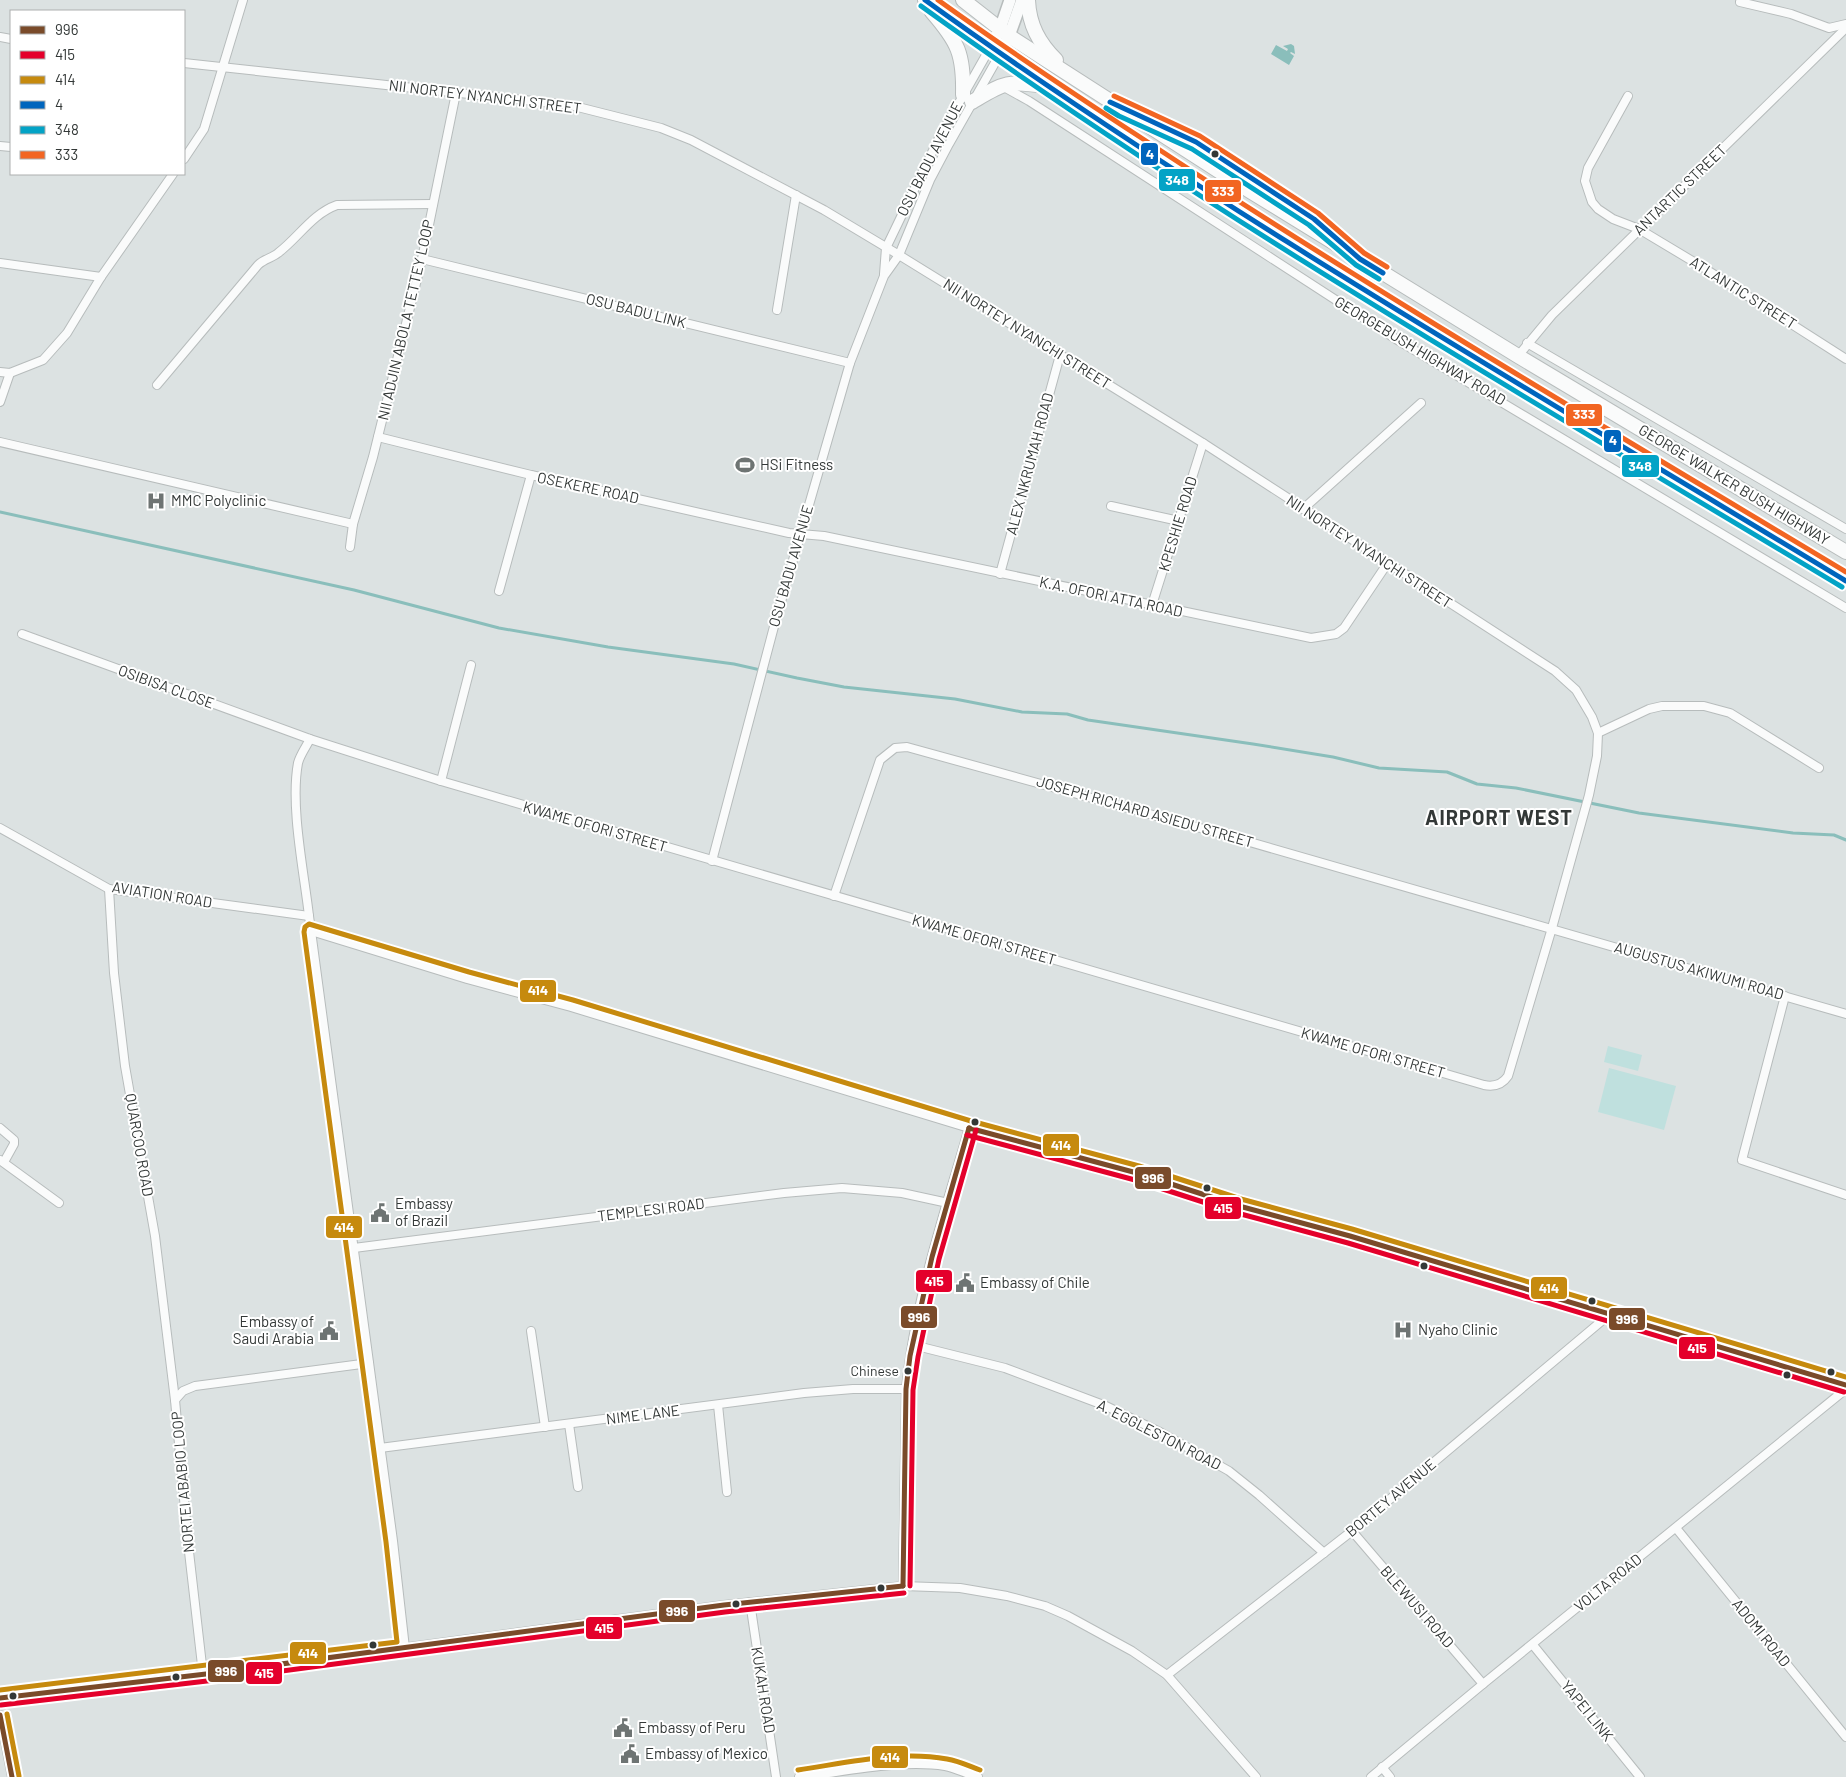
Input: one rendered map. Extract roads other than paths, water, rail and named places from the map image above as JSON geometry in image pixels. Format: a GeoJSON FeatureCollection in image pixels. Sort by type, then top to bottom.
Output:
{"type":"FeatureCollection","features":[{"type":"Feature","properties":{"kind":"highway"},"geometry":{"type":"LineString","coordinates":[[921,0],[950,32],[960,53],[968,98],[1000,85],[1017,82],[1049,87]]}},
{"type":"Feature","properties":{"kind":"highway","name":"GEORGE WALKER BUSH HIGHWAY"},"geometry":{"type":"LineString","coordinates":[[925,0],[995,51],[1241,212],[1389,305],[1846,581]]}},
{"type":"Feature","properties":{"kind":"highway"},"geometry":{"type":"LineString","coordinates":[[963,0],[1005,33],[1074,79]]}},
{"type":"Feature","properties":{"kind":"highway"},"geometry":{"type":"LineString","coordinates":[[1028,0],[1028,14],[1034,32],[1044,47],[1074,79]]}},
{"type":"Feature","properties":{"kind":"highway","name":"GEORGE WALKER BUSH HIGHWAY"},"geometry":{"type":"LineString","coordinates":[[1074,79],[1122,109],[1196,142],[1314,219],[1360,259],[1846,552]]}},
{"type":"Feature","properties":{"kind":"main road"},"geometry":{"type":"LineString","coordinates":[[1005,33],[1010,0]]}},
{"type":"Feature","properties":{"kind":"main road"},"geometry":{"type":"LineString","coordinates":[[995,51],[1022,0]]}},
{"type":"Feature","properties":{"kind":"street"},"geometry":{"type":"LineString","coordinates":[[185,158],[204,129],[243,0]]}},
{"type":"Feature","properties":{"kind":"street"},"geometry":{"type":"LineString","coordinates":[[1740,2],[1790,14],[1829,28],[1846,24]]}},
{"type":"Feature","properties":{"kind":"street","name":"ANTARTIC STREET"},"geometry":{"type":"LineString","coordinates":[[1518,356],[1552,315],[1846,28]]}},
{"type":"Feature","properties":{"kind":"street","name":"OSU BADU AVENUE"},"geometry":{"type":"LineString","coordinates":[[712,861],[761,674],[850,363],[884,276],[899,255],[930,180],[968,98],[995,51]]}},
{"type":"Feature","properties":{"kind":"street","name":"NII NORTEY NYANCHI STREET"},"geometry":{"type":"LineString","coordinates":[[185,62],[223,68],[570,105],[662,128],[691,140],[796,195],[899,255],[1203,443],[1387,564],[1555,671],[1581,698],[1592,717],[1598,733],[1596,765],[1552,928]]}},
{"type":"Feature","properties":{"kind":"street","name":"GEORGEBUSH HIGHWAY ROAD"},"geometry":{"type":"LineString","coordinates":[[1000,85],[1029,101],[1399,340],[1846,608]]}},
{"type":"Feature","properties":{"kind":"street","name":"NII ADJIN ABOLA TETTEY LOOP"},"geometry":{"type":"LineString","coordinates":[[350,547],[353,524],[378,437],[422,259],[456,93]]}},
{"type":"Feature","properties":{"kind":"street","name":"ATLANTIC STREET"},"geometry":{"type":"LineString","coordinates":[[1628,96],[1588,168],[1585,181],[1592,202],[1598,209],[1613,219],[1639,229],[1704,268],[1846,359]]}},
{"type":"Feature","properties":{"kind":"street","name":"OSU BADU AVENUE"},"geometry":{"type":"LineString","coordinates":[[884,276],[886,248],[939,138],[968,98]]}},
{"type":"Feature","properties":{"kind":"street"},"geometry":{"type":"LineString","coordinates":[[0,372],[10,373],[42,360],[67,333],[101,277],[173,175]]}},
{"type":"Feature","properties":{"kind":"street"},"geometry":{"type":"LineString","coordinates":[[777,310],[796,195]]}},
{"type":"Feature","properties":{"kind":"street"},"geometry":{"type":"LineString","coordinates":[[157,385],[258,265],[278,253],[317,215],[327,208],[337,205],[433,204]]}},
{"type":"Feature","properties":{"kind":"street","name":"OSU BADU LINK"},"geometry":{"type":"LineString","coordinates":[[422,259],[850,363]]}},
{"type":"Feature","properties":{"kind":"street"},"geometry":{"type":"LineString","coordinates":[[0,263],[101,277]]}},
{"type":"Feature","properties":{"kind":"street"},"geometry":{"type":"LineString","coordinates":[[1527,343],[1846,529]]}},
{"type":"Feature","properties":{"kind":"street","name":"ALEX NKRUMAH ROAD"},"geometry":{"type":"LineString","coordinates":[[1000,574],[1060,355]]}},
{"type":"Feature","properties":{"kind":"street"},"geometry":{"type":"LineString","coordinates":[[0,402],[10,373]]}},
{"type":"Feature","properties":{"kind":"street"},"geometry":{"type":"LineString","coordinates":[[1303,509],[1421,403]]}},
{"type":"Feature","properties":{"kind":"street","name":"OSEKERE ROAD"},"geometry":{"type":"LineString","coordinates":[[378,437],[531,476],[800,534]]}},
{"type":"Feature","properties":{"kind":"street"},"geometry":{"type":"LineString","coordinates":[[0,442],[353,524]]}},
{"type":"Feature","properties":{"kind":"street","name":"KPESHIE ROAD"},"geometry":{"type":"LineString","coordinates":[[1152,605],[1203,443]]}},
{"type":"Feature","properties":{"kind":"street"},"geometry":{"type":"LineString","coordinates":[[499,591],[531,476]]}},
{"type":"Feature","properties":{"kind":"street"},"geometry":{"type":"LineString","coordinates":[[1111,506],[1179,521]]}},
{"type":"Feature","properties":{"kind":"street","name":"K.A. OFORI ATTA ROAD"},"geometry":{"type":"LineString","coordinates":[[800,534],[824,536],[1311,638],[1336,634],[1351,620],[1387,564]]}},
{"type":"Feature","properties":{"kind":"street","name":"OSIBISA CLOSE"},"geometry":{"type":"LineString","coordinates":[[22,634],[310,739]]}},
{"type":"Feature","properties":{"kind":"street"},"geometry":{"type":"LineString","coordinates":[[441,782],[471,666]]}},
{"type":"Feature","properties":{"kind":"street"},"geometry":{"type":"LineString","coordinates":[[1598,733],[1649,709],[1662,706],[1704,706],[1730,713],[1819,768]]}},
{"type":"Feature","properties":{"kind":"street"},"geometry":{"type":"LineString","coordinates":[[310,739],[299,761],[296,782],[298,823],[310,931],[354,1248],[405,1648]]}},
{"type":"Feature","properties":{"kind":"street","name":"KWAME OFORI STREET"},"geometry":{"type":"LineString","coordinates":[[310,739],[441,782],[1490,1086],[1501,1084],[1508,1076],[1552,928]]}},
{"type":"Feature","properties":{"kind":"street","name":"JOSEPH RICHARD ASIEDU STREET"},"geometry":{"type":"LineString","coordinates":[[834,896],[880,760],[895,748],[907,747],[1184,823],[1552,928]]}},
{"type":"Feature","properties":{"kind":"street","name":"AVIATION ROAD"},"geometry":{"type":"LineString","coordinates":[[0,828],[109,889],[309,916]]}},
{"type":"Feature","properties":{"kind":"street","name":"QUARCOO ROAD"},"geometry":{"type":"LineString","coordinates":[[109,889],[114,973],[125,1066],[155,1236],[175,1400]]}},
{"type":"Feature","properties":{"kind":"street","name":"AUGUSTUS AKIWUMI ROAD"},"geometry":{"type":"LineString","coordinates":[[1552,928],[1846,1014]]}},
{"type":"Feature","properties":{"kind":"street"},"geometry":{"type":"LineString","coordinates":[[310,931],[969,1128],[1137,1173],[1239,1206],[1350,1236],[1846,1387]]}},
{"type":"Feature","properties":{"kind":"street"},"geometry":{"type":"LineString","coordinates":[[1785,996],[1742,1160],[1846,1195]]}},
{"type":"Feature","properties":{"kind":"street"},"geometry":{"type":"LineString","coordinates":[[0,1128],[14,1140],[14,1144],[2,1161],[59,1203]]}},
{"type":"Feature","properties":{"kind":"street"},"geometry":{"type":"LineString","coordinates":[[903,1586],[906,1389],[912,1345],[919,1306],[969,1128]]}},
{"type":"Feature","properties":{"kind":"street","name":"TEMPLESI ROAD"},"geometry":{"type":"LineString","coordinates":[[354,1248],[784,1193],[842,1188],[902,1193],[948,1203]]}},
{"type":"Feature","properties":{"kind":"street","name":"BORTEY AVENUE"},"geometry":{"type":"LineString","coordinates":[[1167,1675],[1352,1531],[1610,1314]]}},
{"type":"Feature","properties":{"kind":"street"},"geometry":{"type":"LineString","coordinates":[[531,1331],[544,1427]]}},
{"type":"Feature","properties":{"kind":"street","name":"A. EGGLESTON ROAD"},"geometry":{"type":"LineString","coordinates":[[912,1345],[1014,1371],[1106,1406],[1160,1432],[1229,1471],[1324,1553]]}},
{"type":"Feature","properties":{"kind":"street","name":"NORTEI ABABIO LOOP"},"geometry":{"type":"LineString","coordinates":[[203,1674],[188,1543],[175,1400],[183,1391],[195,1386],[369,1363]]}},
{"type":"Feature","properties":{"kind":"street","name":"VOLTA ROAD"},"geometry":{"type":"LineString","coordinates":[[1371,1777],[1846,1387]]}},
{"type":"Feature","properties":{"kind":"street","name":"NIME LANE"},"geometry":{"type":"LineString","coordinates":[[380,1448],[834,1391],[906,1389]]}},
{"type":"Feature","properties":{"kind":"street"},"geometry":{"type":"LineString","coordinates":[[718,1405],[727,1492]]}},
{"type":"Feature","properties":{"kind":"street"},"geometry":{"type":"LineString","coordinates":[[569,1424],[578,1487]]}},
{"type":"Feature","properties":{"kind":"street","name":"ADOMI ROAD"},"geometry":{"type":"LineString","coordinates":[[1676,1528],[1846,1737]]}},
{"type":"Feature","properties":{"kind":"street","name":"BLEWUSI ROAD"},"geometry":{"type":"LineString","coordinates":[[1352,1531],[1483,1684]]}},
{"type":"Feature","properties":{"kind":"street"},"geometry":{"type":"LineString","coordinates":[[0,1698],[203,1674],[750,1602],[903,1586],[960,1588],[1007,1596],[1045,1606],[1132,1650],[1167,1675],[1256,1777]]}},
{"type":"Feature","properties":{"kind":"street","name":"KUKAH ROAD"},"geometry":{"type":"LineString","coordinates":[[750,1602],[776,1777]]}},
{"type":"Feature","properties":{"kind":"street","name":"YAPEI LINK"},"geometry":{"type":"LineString","coordinates":[[1533,1645],[1640,1777]]}},
{"type":"Feature","properties":{"kind":"street"},"geometry":{"type":"LineString","coordinates":[[0,1715],[12,1777]]}},
{"type":"Feature","properties":{"kind":"street"},"geometry":{"type":"LineString","coordinates":[[799,1777],[921,1764],[946,1766],[978,1777]]}},
{"type":"Feature","properties":{"kind":"street"},"geometry":{"type":"LineString","coordinates":[[1382,1768],[1390,1777]]}},
{"type":"Feature","properties":{"kind":"waterway"},"geometry":{"type":"LineString","coordinates":[[0,512],[354,590],[499,628],[608,647],[734,664],[844,687],[955,699],[1022,712],[1067,714],[1088,720],[1333,757],[1379,768],[1447,772],[1477,784],[1516,788],[1639,813],[1793,833],[1834,835],[1846,840]]}},
{"type":"Feature","properties":{"kind":"place","name":"HSi Fitness"},"geometry":{"type":"Point","coordinates":[745,465]}},
{"type":"Feature","properties":{"kind":"place","name":"MMC Polyclinic"},"geometry":{"type":"Point","coordinates":[156,501]}},
{"type":"Feature","properties":{"kind":"place","name":"Embassy of Brazil"},"geometry":{"type":"Point","coordinates":[380,1213]}},
{"type":"Feature","properties":{"kind":"place","name":"Embassy of Chile"},"geometry":{"type":"Point","coordinates":[965,1283]}},
{"type":"Feature","properties":{"kind":"place","name":"Nyaho Clinic"},"geometry":{"type":"Point","coordinates":[1403,1330]}},
{"type":"Feature","properties":{"kind":"place","name":"Embassy of Saudi Arabia"},"geometry":{"type":"Point","coordinates":[329,1331]}},
{"type":"Feature","properties":{"kind":"place","name":"Chinese"},"geometry":{"type":"Point","coordinates":[908,1371]}},
{"type":"Feature","properties":{"kind":"place","name":"Embassy of Peru"},"geometry":{"type":"Point","coordinates":[623,1728]}},
{"type":"Feature","properties":{"kind":"place","name":"Embassy of Mexico"},"geometry":{"type":"Point","coordinates":[630,1754]}},
{"type":"Feature","properties":{"kind":"district","name":"AIRPORT WEST"},"geometry":{"type":"Point","coordinates":[1499,818]}}]}
